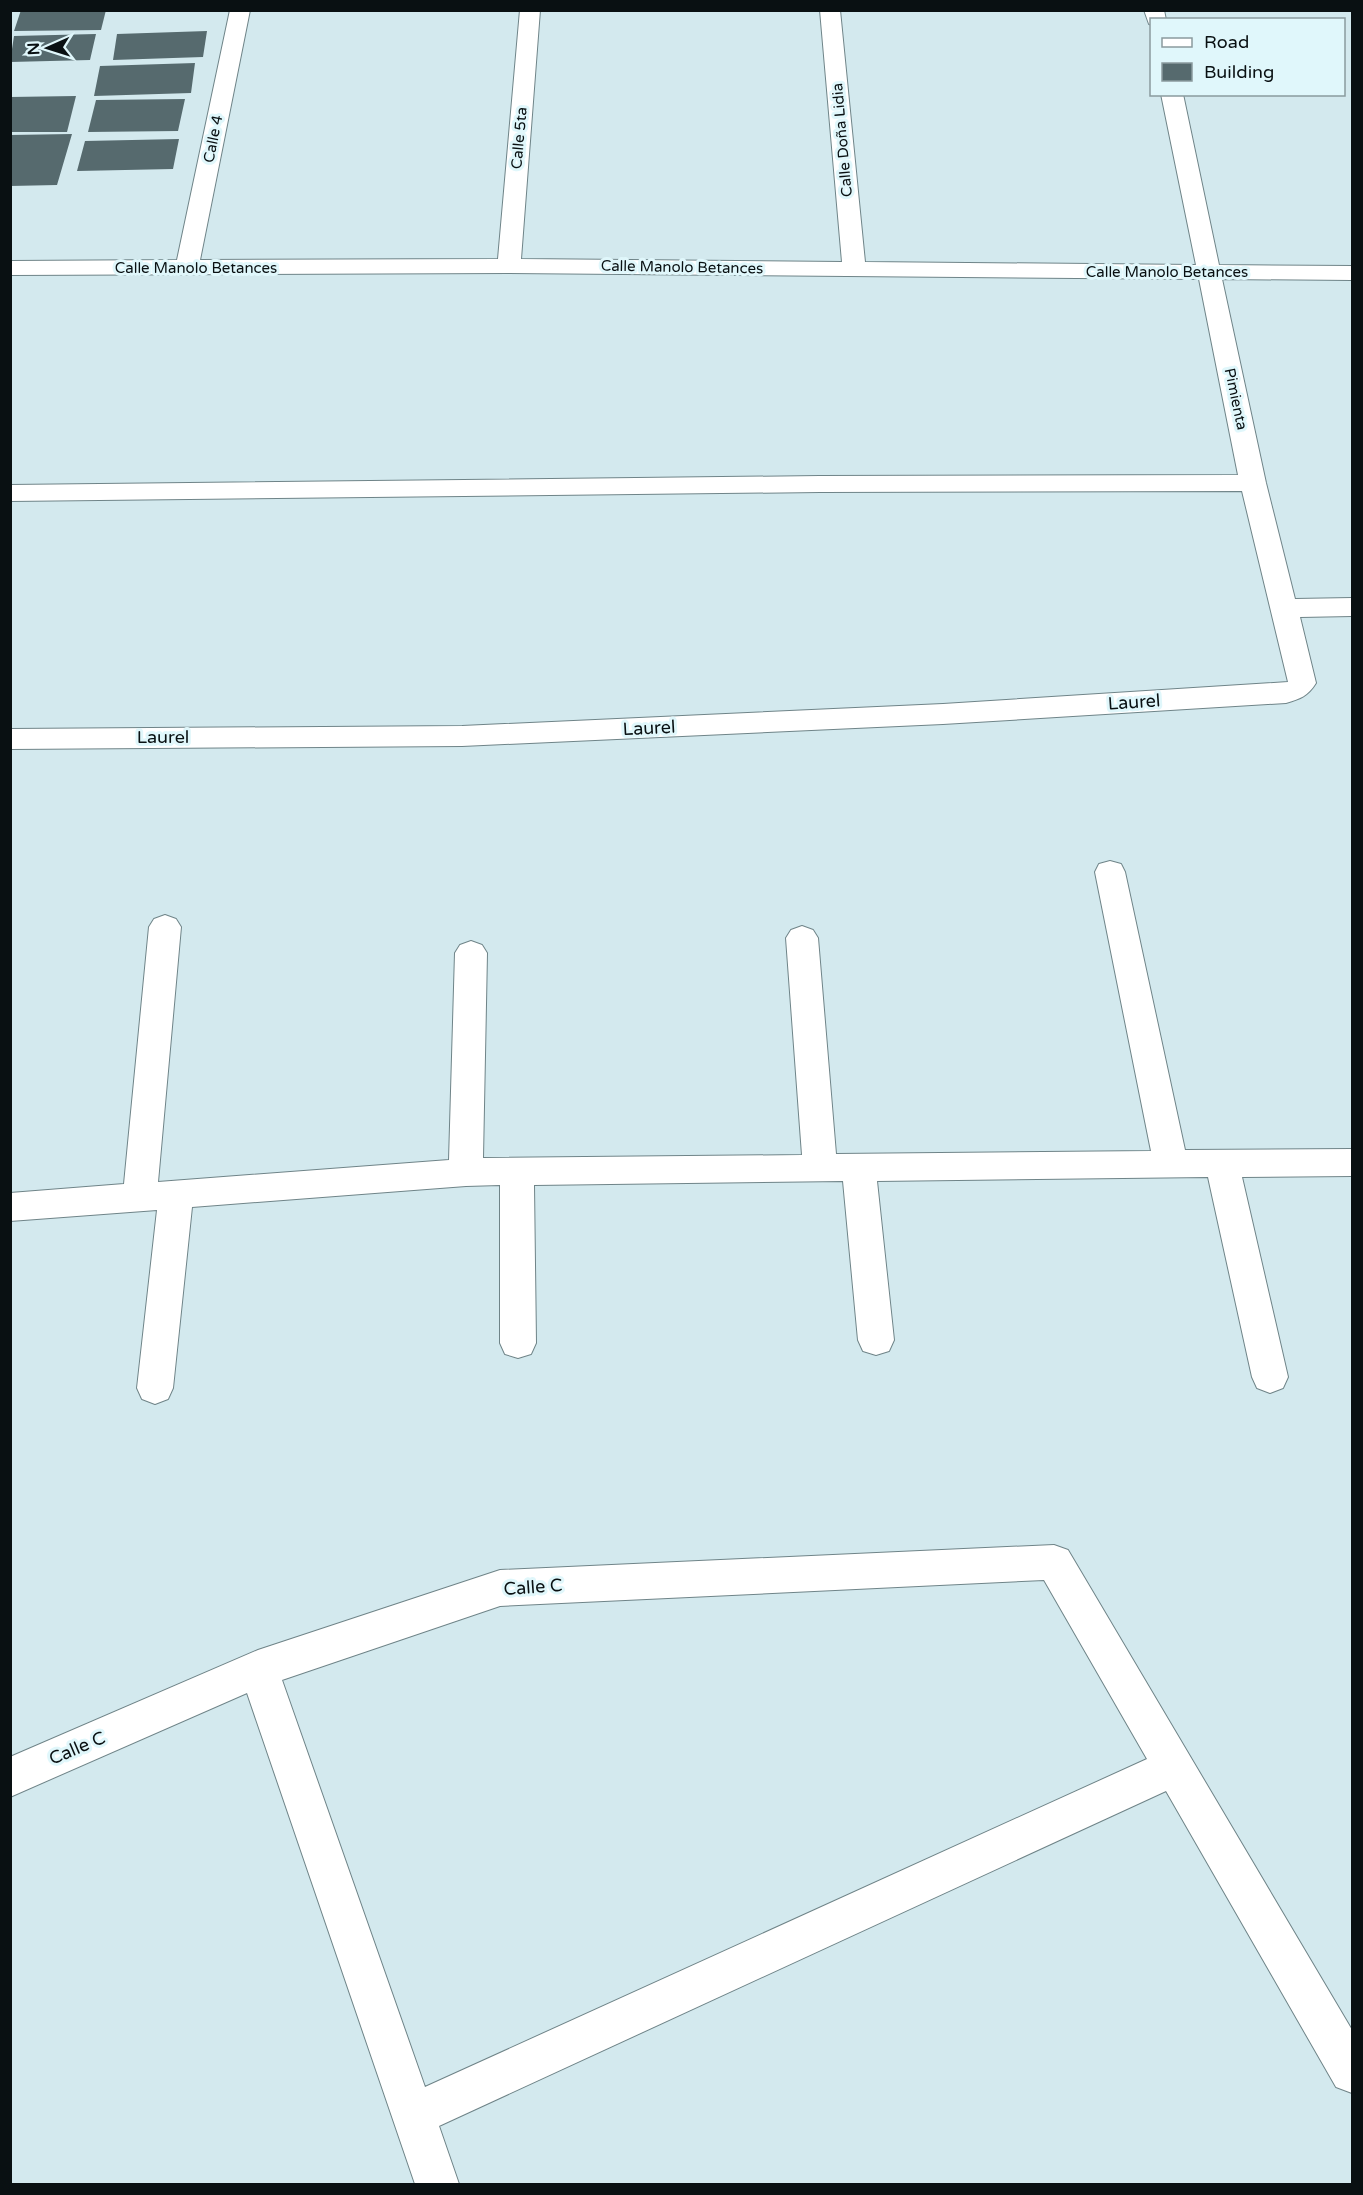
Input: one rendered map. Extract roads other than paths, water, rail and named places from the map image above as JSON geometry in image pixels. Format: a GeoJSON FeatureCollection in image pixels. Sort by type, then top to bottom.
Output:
{"type":"FeatureCollection","features":[{"type":"Feature","properties":{"kind":"street","name":"Calle 4"},"geometry":{"type":"LineString","coordinates":[[187,268],[240,10]]}},
{"type":"Feature","properties":{"kind":"street","name":"Calle 5ta"},"geometry":{"type":"LineString","coordinates":[[509,266],[530,10]]}},
{"type":"Feature","properties":{"kind":"street","name":"Calle Doña Lidia"},"geometry":{"type":"LineString","coordinates":[[830,10],[854,269]]}},
{"type":"Feature","properties":{"kind":"street","name":"Pimienta"},"geometry":{"type":"LineString","coordinates":[[1172,96],[1253,483],[1302,683],[1297,689],[1286,693]]}},
{"type":"Feature","properties":{"kind":"street","name":"Calle Manolo Betances"},"geometry":{"type":"LineString","coordinates":[[10,268],[509,266],[1353,273]]}},
{"type":"Feature","properties":{"kind":"street"},"geometry":{"type":"LineString","coordinates":[[10,492],[148,493],[820,484],[1253,483]]}},
{"type":"Feature","properties":{"kind":"street"},"geometry":{"type":"LineString","coordinates":[[1283,608],[1353,607]]}},
{"type":"Feature","properties":{"kind":"street","name":"Laurel"},"geometry":{"type":"LineString","coordinates":[[10,739],[462,736],[944,714],[1286,693]]}},
{"type":"Feature","properties":{"kind":"street"},"geometry":{"type":"LineString","coordinates":[[1110,872],[1171,1164]]}},
{"type":"Feature","properties":{"kind":"street"},"geometry":{"type":"LineString","coordinates":[[140,1197],[165,927]]}},
{"type":"Feature","properties":{"kind":"street"},"geometry":{"type":"LineString","coordinates":[[802,938],[820,1168]]}},
{"type":"Feature","properties":{"kind":"street"},"geometry":{"type":"LineString","coordinates":[[466,1172],[471,953]]}},
{"type":"Feature","properties":{"kind":"street"},"geometry":{"type":"LineString","coordinates":[[10,1207],[466,1172],[1353,1162]]}},
{"type":"Feature","properties":{"kind":"street"},"geometry":{"type":"LineString","coordinates":[[1222,1164],[1270,1377]]}},
{"type":"Feature","properties":{"kind":"street"},"geometry":{"type":"LineString","coordinates":[[859,1168],[876,1340]]}},
{"type":"Feature","properties":{"kind":"street"},"geometry":{"type":"LineString","coordinates":[[517,1171],[518,1343]]}},
{"type":"Feature","properties":{"kind":"street"},"geometry":{"type":"LineString","coordinates":[[155,1388],[176,1194]]}},
{"type":"Feature","properties":{"kind":"street","name":"Calle C"},"geometry":{"type":"LineString","coordinates":[[10,1777],[258,1670],[500,1587],[1054,1562],[1174,1767]]}},
{"type":"Feature","properties":{"kind":"street"},"geometry":{"type":"LineString","coordinates":[[258,1670],[437,2184]]}},
{"type":"Feature","properties":{"kind":"street"},"geometry":{"type":"LineString","coordinates":[[414,2115],[1174,1767],[1353,2071]]}}]}
